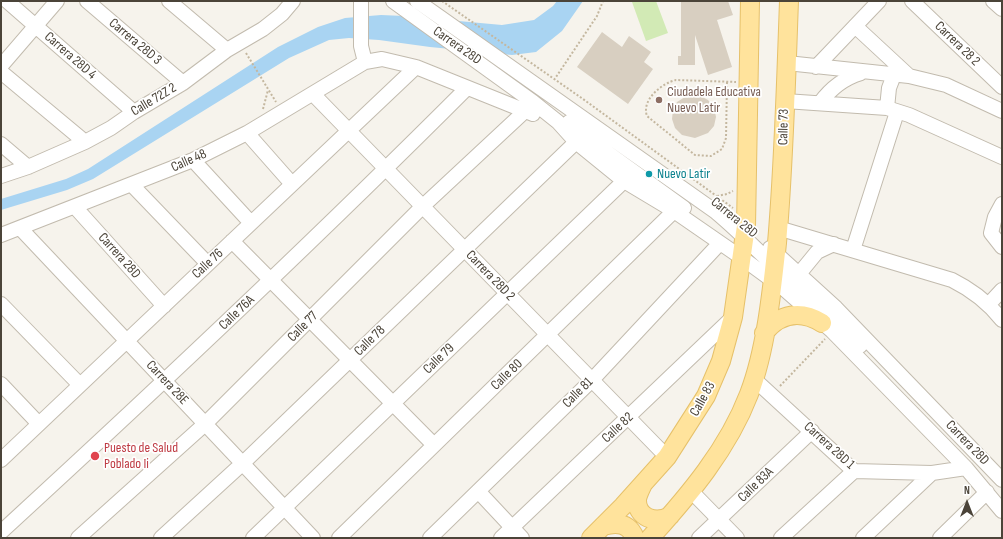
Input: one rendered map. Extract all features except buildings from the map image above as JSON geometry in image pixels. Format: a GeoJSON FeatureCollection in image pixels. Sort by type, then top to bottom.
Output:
{"type":"FeatureCollection","features":[{"type":"Feature","properties":{"kind":"main road"},"geometry":{"type":"LineString","coordinates":[[744,237],[750,1]]}},
{"type":"Feature","properties":{"kind":"main road","name":"Calle 73"},"geometry":{"type":"LineString","coordinates":[[775,267],[785,127],[789,1]]}},
{"type":"Feature","properties":{"kind":"main road","name":"Calle 83"},"geometry":{"type":"LineString","coordinates":[[597,532],[667,457],[699,408],[715,378],[733,317],[744,237]]}},
{"type":"Feature","properties":{"kind":"main road"},"geometry":{"type":"LineString","coordinates":[[650,538],[691,491],[715,459],[749,396],[755,380],[775,267]]}},
{"type":"Feature","properties":{"kind":"main road"},"geometry":{"type":"LineString","coordinates":[[764,332],[778,319],[787,316],[805,315],[827,327]]}},
{"type":"Feature","properties":{"kind":"main road"},"geometry":{"type":"LineString","coordinates":[[643,483],[637,498],[641,513],[647,518],[655,521],[663,520],[670,516]]}},
{"type":"Feature","properties":{"kind":"main road"},"geometry":{"type":"LineString","coordinates":[[597,532],[613,524],[623,524],[632,531],[636,538]]}},
{"type":"Feature","properties":{"kind":"street","name":"Carrera 28D 4"},"geometry":{"type":"LineString","coordinates":[[7,1],[134,112]]}},
{"type":"Feature","properties":{"kind":"street"},"geometry":{"type":"LineString","coordinates":[[1,66],[57,1]]}},
{"type":"Feature","properties":{"kind":"street","name":"Carrera 28D 3"},"geometry":{"type":"LineString","coordinates":[[87,1],[183,83]]}},
{"type":"Feature","properties":{"kind":"street"},"geometry":{"type":"LineString","coordinates":[[169,1],[227,50]]}},
{"type":"Feature","properties":{"kind":"street","name":"Calle 72Z 2"},"geometry":{"type":"LineString","coordinates":[[1,176],[28,167],[85,142],[111,128],[134,112],[183,83],[227,50],[264,29],[282,14],[293,1]]}},
{"type":"Feature","properties":{"kind":"street"},"geometry":{"type":"LineString","coordinates":[[361,1],[362,46],[365,62]]}},
{"type":"Feature","properties":{"kind":"street","name":"Carrera 28D"},"geometry":{"type":"LineString","coordinates":[[393,1],[487,64],[558,122],[576,142],[624,181],[720,243],[744,237]]}},
{"type":"Feature","properties":{"kind":"street"},"geometry":{"type":"LineString","coordinates":[[406,1],[487,64],[538,97],[589,139],[708,225],[744,237]]}},
{"type":"Feature","properties":{"kind":"street"},"geometry":{"type":"LineString","coordinates":[[417,1],[716,212],[744,237]]}},
{"type":"Feature","properties":{"kind":"street","name":"Carrera 28D"},"geometry":{"type":"LineString","coordinates":[[428,1],[552,82],[712,199],[744,237],[775,267],[827,327],[966,468],[1002,511]]}},
{"type":"Feature","properties":{"kind":"street"},"geometry":{"type":"LineString","coordinates":[[816,66],[879,1]]}},
{"type":"Feature","properties":{"kind":"street","name":"Carrera 28 2"},"geometry":{"type":"LineString","coordinates":[[912,1],[1002,87]]}},
{"type":"Feature","properties":{"kind":"street"},"geometry":{"type":"LineString","coordinates":[[994,1],[1002,9]]}},
{"type":"Feature","properties":{"kind":"street"},"geometry":{"type":"LineString","coordinates":[[855,26],[909,76]]}},
{"type":"Feature","properties":{"kind":"street","name":"Carrera 28D"},"geometry":{"type":"LineString","coordinates":[[365,62],[382,59],[416,67],[524,112],[558,122]]}},
{"type":"Feature","properties":{"kind":"street","name":"Calle 48"},"geometry":{"type":"LineString","coordinates":[[1,235],[193,160],[283,113],[365,62]]}},
{"type":"Feature","properties":{"kind":"street"},"geometry":{"type":"LineString","coordinates":[[787,63],[909,76],[946,85],[1002,111]]}},
{"type":"Feature","properties":{"kind":"street","name":"Calle 76"},"geometry":{"type":"LineString","coordinates":[[1,460],[416,67]]}},
{"type":"Feature","properties":{"kind":"street"},"geometry":{"type":"LineString","coordinates":[[1,72],[85,142]]}},
{"type":"Feature","properties":{"kind":"street"},"geometry":{"type":"LineString","coordinates":[[820,103],[827,93],[838,84],[850,76],[863,72]]}},
{"type":"Feature","properties":{"kind":"street"},"geometry":{"type":"LineString","coordinates":[[853,250],[892,110],[889,88],[894,75]]}},
{"type":"Feature","properties":{"kind":"street","name":"Calle 76A"},"geometry":{"type":"LineString","coordinates":[[1,532],[165,382],[386,169],[467,88]]}},
{"type":"Feature","properties":{"kind":"street","name":"Carrera 28D 2"},"geometry":{"type":"LineString","coordinates":[[313,94],[667,457]]}},
{"type":"Feature","properties":{"kind":"street"},"geometry":{"type":"LineString","coordinates":[[785,101],[892,110],[909,115],[1000,152]]}},
{"type":"Feature","properties":{"kind":"street","name":"Calle 77"},"geometry":{"type":"LineString","coordinates":[[78,538],[206,424],[423,206],[524,112]]}},
{"type":"Feature","properties":{"kind":"street"},"geometry":{"type":"LineString","coordinates":[[247,133],[292,184]]}},
{"type":"Feature","properties":{"kind":"street","name":"Calle 78"},"geometry":{"type":"LineString","coordinates":[[161,538],[243,463],[576,142]]}},
{"type":"Feature","properties":{"kind":"street"},"geometry":{"type":"LineString","coordinates":[[1,144],[28,167]]}},
{"type":"Feature","properties":{"kind":"street"},"geometry":{"type":"LineString","coordinates":[[193,160],[251,224]]}},
{"type":"Feature","properties":{"kind":"street","name":"Calle 79"},"geometry":{"type":"LineString","coordinates":[[253,538],[624,181]]}},
{"type":"Feature","properties":{"kind":"street"},"geometry":{"type":"LineString","coordinates":[[132,185],[208,264]]}},
{"type":"Feature","properties":{"kind":"street"},"geometry":{"type":"LineString","coordinates":[[1002,204],[995,217],[991,233],[1002,247]]}},
{"type":"Feature","properties":{"kind":"street","name":"Carrera 28D"},"geometry":{"type":"LineString","coordinates":[[75,207],[164,306]]}},
{"type":"Feature","properties":{"kind":"street","name":"Calle 80"},"geometry":{"type":"LineString","coordinates":[[339,538],[674,212]]}},
{"type":"Feature","properties":{"kind":"street","name":"Carrera 28E"},"geometry":{"type":"LineString","coordinates":[[20,228],[313,538]]}},
{"type":"Feature","properties":{"kind":"street","name":"Carrera 28D"},"geometry":{"type":"LineString","coordinates":[[778,228],[952,280],[970,290],[989,304],[1002,320]]}},
{"type":"Feature","properties":{"kind":"street","name":"Carrera 28D"},"geometry":{"type":"LineString","coordinates":[[744,237],[775,267],[799,274],[836,308],[1002,480]]}},
{"type":"Feature","properties":{"kind":"street"},"geometry":{"type":"LineString","coordinates":[[232,241],[434,445]]}},
{"type":"Feature","properties":{"kind":"street","name":"Calle 81"},"geometry":{"type":"LineString","coordinates":[[430,538],[592,380],[720,243]]}},
{"type":"Feature","properties":{"kind":"street"},"geometry":{"type":"LineString","coordinates":[[799,274],[817,252],[834,244]]}},
{"type":"Feature","properties":{"kind":"street"},"geometry":{"type":"LineString","coordinates":[[775,267],[839,324],[974,463],[1002,496]]}},
{"type":"Feature","properties":{"kind":"street"},"geometry":{"type":"LineString","coordinates":[[989,304],[1002,290]]}},
{"type":"Feature","properties":{"kind":"street"},"geometry":{"type":"LineString","coordinates":[[1,304],[80,385]]}},
{"type":"Feature","properties":{"kind":"street","name":"Calle 82"},"geometry":{"type":"LineString","coordinates":[[501,538],[629,418],[733,317]]}},
{"type":"Feature","properties":{"kind":"street","name":"Carrera 28D 1"},"geometry":{"type":"LineString","coordinates":[[755,380],[854,471],[932,473],[966,468]]}},
{"type":"Feature","properties":{"kind":"street"},"geometry":{"type":"LineString","coordinates":[[1,384],[39,424]]}},
{"type":"Feature","properties":{"kind":"street","name":"Calle 83A"},"geometry":{"type":"LineString","coordinates":[[699,538],[812,431]]}},
{"type":"Feature","properties":{"kind":"street"},"geometry":{"type":"LineString","coordinates":[[781,538],[854,471]]}},
{"type":"Feature","properties":{"kind":"street"},"geometry":{"type":"LineString","coordinates":[[863,538],[932,473]]}},
{"type":"Feature","properties":{"kind":"street"},"geometry":{"type":"LineString","coordinates":[[478,491],[522,538]]}},
{"type":"Feature","properties":{"kind":"street"},"geometry":{"type":"LineString","coordinates":[[691,491],[737,538]]}},
{"type":"Feature","properties":{"kind":"street"},"geometry":{"type":"LineString","coordinates":[[940,538],[987,492]]}},
{"type":"Feature","properties":{"kind":"path"},"geometry":{"type":"LineString","coordinates":[[442,1],[529,67],[552,82],[744,237]]}},
{"type":"Feature","properties":{"kind":"path"},"geometry":{"type":"LineString","coordinates":[[552,82],[597,16],[603,1]]}},
{"type":"Feature","properties":{"kind":"path"},"geometry":{"type":"LineString","coordinates":[[249,59],[283,113]]}},
{"type":"Feature","properties":{"kind":"path"},"geometry":{"type":"LineString","coordinates":[[727,82],[726,138],[722,149],[711,156],[700,157],[695,155],[647,116],[647,104],[657,89],[664,84],[676,80],[739,82]]}},
{"type":"Feature","properties":{"kind":"path"},"geometry":{"type":"LineString","coordinates":[[260,126],[268,89]]}},
{"type":"Feature","properties":{"kind":"path"},"geometry":{"type":"LineString","coordinates":[[772,394],[827,327]]}},
{"type":"Feature","properties":{"kind":"green space"},"geometry":{"type":"Polygon","coordinates":[[[656,1],[668,33],[646,41],[632,2],[656,1]]]}},
{"type":"Feature","properties":{"kind":"water"},"geometry":{"type":"Polygon","coordinates":[[[557,1],[583,1],[562,31],[536,52],[512,55],[430,47],[379,40],[349,38],[329,40],[289,58],[93,179],[67,190],[1,210],[1,199],[66,179],[88,169],[278,47],[318,27],[345,18],[381,15],[502,25],[534,20],[553,6],[557,1]]]}},
{"type":"Feature","properties":{"kind":"place","name":"Ciudadela Educativa Nuevo Latir"},"geometry":{"type":"Point","coordinates":[659,100]}},
{"type":"Feature","properties":{"kind":"place","name":"Nuevo Latir"},"geometry":{"type":"Point","coordinates":[649,174]}},
{"type":"Feature","properties":{"kind":"place","name":"Puesto de Salud Poblado Ii"},"geometry":{"type":"Point","coordinates":[95,456]}}]}
